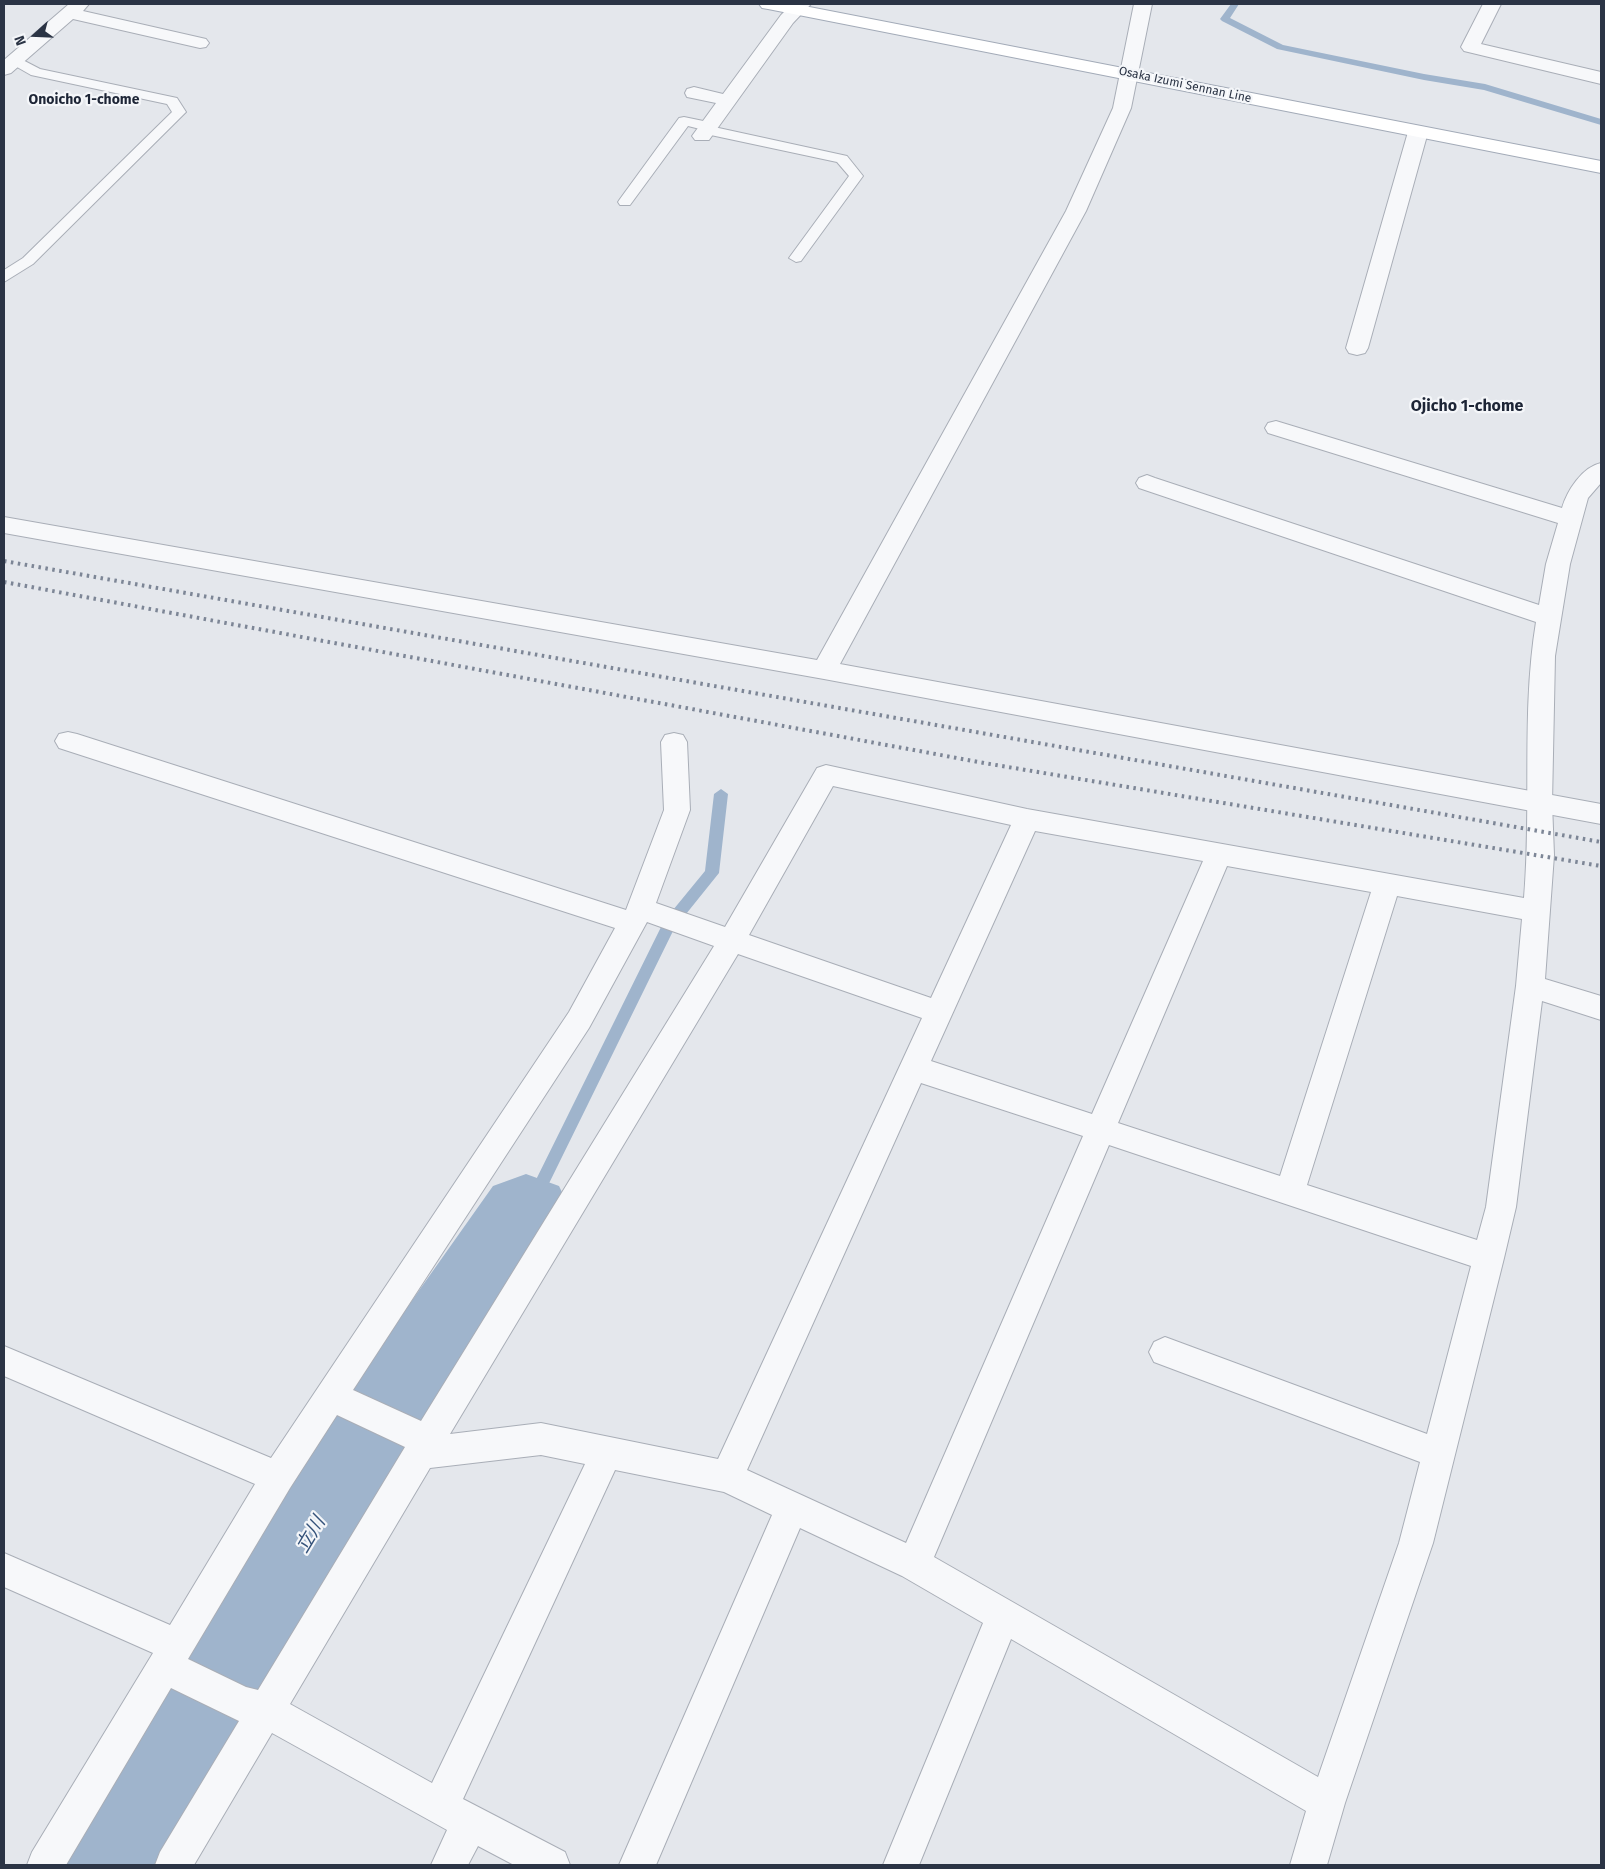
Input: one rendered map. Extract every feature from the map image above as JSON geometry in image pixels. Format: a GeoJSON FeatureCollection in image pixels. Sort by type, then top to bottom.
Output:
{"type":"FeatureCollection","features":[{"type":"Feature","properties":{"kind":"main road","name":"Osaka Izumi Sennan Line"},"geometry":{"type":"LineString","coordinates":[[768,4],[799,6],[1418,132],[1601,167]]}},
{"type":"Feature","properties":{"kind":"street"},"geometry":{"type":"LineString","coordinates":[[824,670],[1076,211],[1122,108],[1127,73],[1143,4]]}},
{"type":"Feature","properties":{"kind":"street"},"geometry":{"type":"LineString","coordinates":[[1492,4],[1470,47],[1601,78]]}},
{"type":"Feature","properties":{"kind":"street"},"geometry":{"type":"LineString","coordinates":[[706,131],[727,100],[799,6]]}},
{"type":"Feature","properties":{"kind":"street"},"geometry":{"type":"LineString","coordinates":[[10,64],[75,8],[200,44]]}},
{"type":"Feature","properties":{"kind":"street"},"geometry":{"type":"LineString","coordinates":[[694,93],[727,100]]}},
{"type":"Feature","properties":{"kind":"street"},"geometry":{"type":"LineString","coordinates":[[1357,348],[1418,132]]}},
{"type":"Feature","properties":{"kind":"street"},"geometry":{"type":"LineString","coordinates":[[1276,428],[1570,518]]}},
{"type":"Feature","properties":{"kind":"street"},"geometry":{"type":"LineString","coordinates":[[1309,1865],[1327,1803],[1416,1543],[1501,1207],[1530,986],[1537,911],[1542,840],[1539,803],[1543,656],[1548,617],[1558,564],[1577,494],[1601,470]]}},
{"type":"Feature","properties":{"kind":"street"},"geometry":{"type":"LineString","coordinates":[[1147,483],[1548,617]]}},
{"type":"Feature","properties":{"kind":"street"},"geometry":{"type":"LineString","coordinates":[[4,525],[824,670],[1601,814]]}},
{"type":"Feature","properties":{"kind":"street"},"geometry":{"type":"LineString","coordinates":[[68,741],[639,914],[701,931],[939,1012]]}},
{"type":"Feature","properties":{"kind":"street"},"geometry":{"type":"LineString","coordinates":[[44,1865],[171,1660],[278,1477],[338,1399],[580,1020],[639,914],[677,810],[674,742]]}},
{"type":"Feature","properties":{"kind":"street"},"geometry":{"type":"LineString","coordinates":[[173,1865],[254,1707],[417,1441],[731,942],[826,775],[1027,819],[1537,911]]}},
{"type":"Feature","properties":{"kind":"street"},"geometry":{"type":"LineString","coordinates":[[727,1477],[1027,819]]}},
{"type":"Feature","properties":{"kind":"street"},"geometry":{"type":"LineString","coordinates":[[914,1564],[1219,854]]}},
{"type":"Feature","properties":{"kind":"street"},"geometry":{"type":"LineString","coordinates":[[1290,1191],[1387,884]]}},
{"type":"Feature","properties":{"kind":"street"},"geometry":{"type":"LineString","coordinates":[[1530,986],[1601,1008]]}},
{"type":"Feature","properties":{"kind":"street"},"geometry":{"type":"LineString","coordinates":[[914,1068],[1101,1128],[1489,1258]]}},
{"type":"Feature","properties":{"kind":"street"},"geometry":{"type":"LineString","coordinates":[[1165,1352],[1438,1454]]}},
{"type":"Feature","properties":{"kind":"street"},"geometry":{"type":"LineString","coordinates":[[4,1361],[278,1477]]}},
{"type":"Feature","properties":{"kind":"street"},"geometry":{"type":"LineString","coordinates":[[338,1399],[417,1441],[541,1439],[727,1477],[914,1564],[1327,1803]]}},
{"type":"Feature","properties":{"kind":"street"},"geometry":{"type":"LineString","coordinates":[[449,1865],[455,1814],[607,1452]]}},
{"type":"Feature","properties":{"kind":"street"},"geometry":{"type":"LineString","coordinates":[[637,1865],[792,1507]]}},
{"type":"Feature","properties":{"kind":"street"},"geometry":{"type":"LineString","coordinates":[[4,1570],[254,1707],[552,1865]]}},
{"type":"Feature","properties":{"kind":"street"},"geometry":{"type":"LineString","coordinates":[[901,1865],[1002,1616]]}},
{"type":"Feature","properties":{"kind":"lane"},"geometry":{"type":"LineString","coordinates":[[4,277],[28,261],[166,128],[179,112],[172,101],[36,72],[10,64]]}},
{"type":"Feature","properties":{"kind":"lane"},"geometry":{"type":"LineString","coordinates":[[625,202],[684,121],[706,131],[842,159],[856,176],[796,258]]}},
{"type":"Feature","properties":{"kind":"waterway"},"geometry":{"type":"LineString","coordinates":[[1235,4],[1225,19],[1280,47],[1424,77],[1485,87],[1601,122]]}},
{"type":"Feature","properties":{"kind":"waterway"},"geometry":{"type":"LineString","coordinates":[[526,1215],[669,925],[712,873],[721,794]]}},
{"type":"Feature","properties":{"kind":"waterway","name":"立川"},"geometry":{"type":"LineString","coordinates":[[113,1865],[335,1495],[526,1215]]}},
{"type":"Feature","properties":{"kind":"railway"},"geometry":{"type":"LineString","coordinates":[[4,561],[1601,842]]}},
{"type":"Feature","properties":{"kind":"railway"},"geometry":{"type":"LineString","coordinates":[[4,582],[984,763],[1601,866]]}},
{"type":"Feature","properties":{"kind":"district","name":"Onoicho 1-chome"},"geometry":{"type":"Point","coordinates":[84,100]}},
{"type":"Feature","properties":{"kind":"district","name":"Ojicho 1-chome"},"geometry":{"type":"Point","coordinates":[1467,407]}}]}
